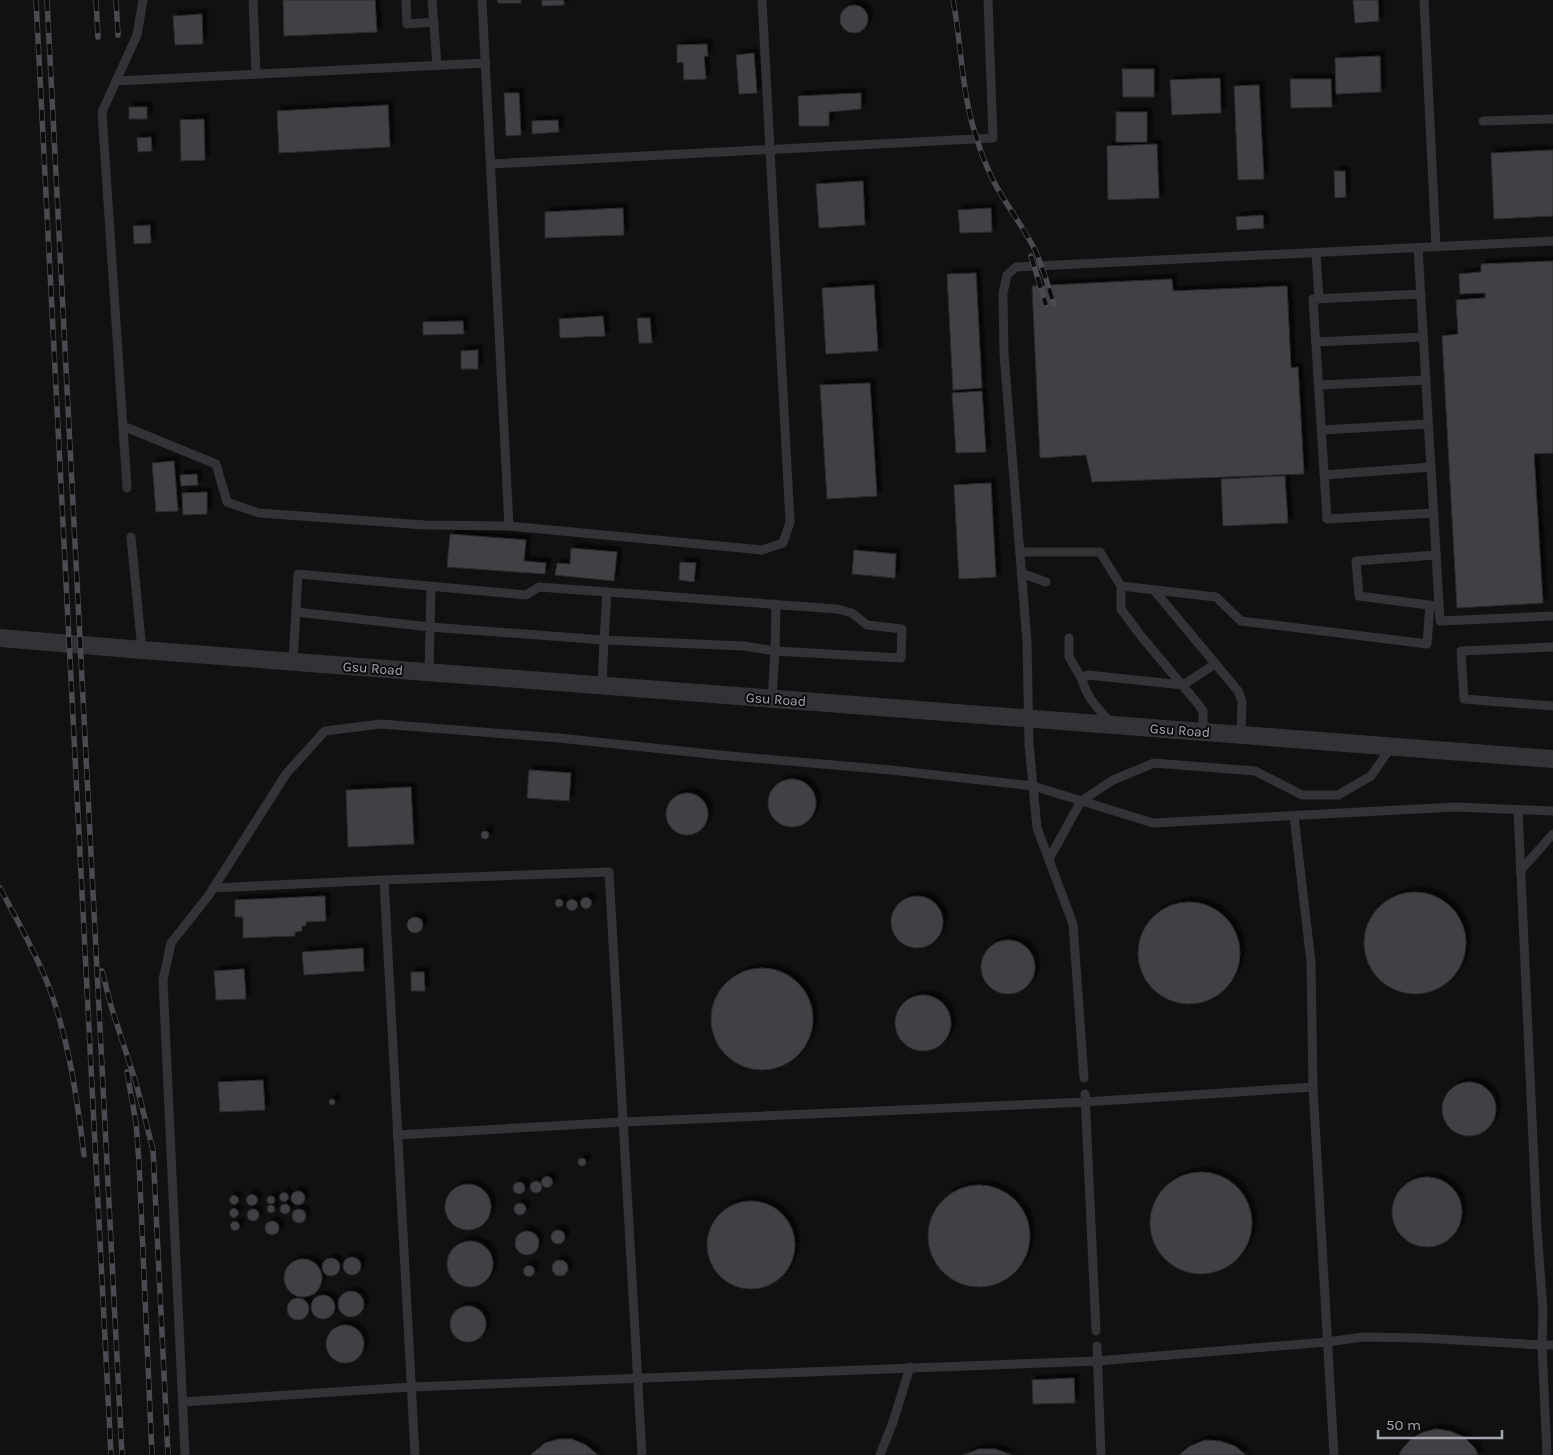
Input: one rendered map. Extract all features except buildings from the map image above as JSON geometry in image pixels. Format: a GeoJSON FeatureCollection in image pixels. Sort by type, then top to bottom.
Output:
{"type":"FeatureCollection","features":[{"type":"Feature","properties":{"kind":"street","name":"Gsu Road"},"geometry":{"type":"LineString","coordinates":[[0,638],[1553,759]]}},
{"type":"Feature","properties":{"kind":"lane"},"geometry":{"type":"LineString","coordinates":[[127,488],[102,112],[137,35],[143,0]]}},
{"type":"Feature","properties":{"kind":"lane"},"geometry":{"type":"LineString","coordinates":[[252,0],[256,74]]}},
{"type":"Feature","properties":{"kind":"lane"},"geometry":{"type":"LineString","coordinates":[[406,0],[407,24],[434,22]]}},
{"type":"Feature","properties":{"kind":"lane"},"geometry":{"type":"LineString","coordinates":[[432,0],[437,66]]}},
{"type":"Feature","properties":{"kind":"lane"},"geometry":{"type":"LineString","coordinates":[[482,0],[509,526]]}},
{"type":"Feature","properties":{"kind":"lane"},"geometry":{"type":"LineString","coordinates":[[122,426],[216,464],[227,502],[259,513],[425,525],[509,526],[762,550],[783,543],[790,522],[762,0]]}},
{"type":"Feature","properties":{"kind":"lane"},"geometry":{"type":"LineString","coordinates":[[491,164],[993,138],[988,0]]}},
{"type":"Feature","properties":{"kind":"lane"},"geometry":{"type":"LineString","coordinates":[[1424,0],[1436,247]]}},
{"type":"Feature","properties":{"kind":"lane"},"geometry":{"type":"LineString","coordinates":[[116,81],[486,63]]}},
{"type":"Feature","properties":{"kind":"lane"},"geometry":{"type":"LineString","coordinates":[[1483,122],[1553,119]]}},
{"type":"Feature","properties":{"kind":"lane"},"geometry":{"type":"LineString","coordinates":[[1084,1078],[1073,924],[1037,828],[1028,718],[1027,642],[1004,354],[1003,293],[1007,275],[1016,268],[1553,241]]}},
{"type":"Feature","properties":{"kind":"lane"},"geometry":{"type":"LineString","coordinates":[[1121,586],[1216,597],[1240,621],[1427,644],[1435,606],[1436,555],[1418,248]]}},
{"type":"Feature","properties":{"kind":"lane"},"geometry":{"type":"LineString","coordinates":[[1316,253],[1319,299]]}},
{"type":"Feature","properties":{"kind":"lane"},"geometry":{"type":"LineString","coordinates":[[1421,294],[1314,299],[1316,342],[1327,519],[1434,513]]}},
{"type":"Feature","properties":{"kind":"lane"},"geometry":{"type":"LineString","coordinates":[[1316,342],[1424,337]]}},
{"type":"Feature","properties":{"kind":"lane"},"geometry":{"type":"LineString","coordinates":[[1319,386],[1426,380]]}},
{"type":"Feature","properties":{"kind":"lane"},"geometry":{"type":"LineString","coordinates":[[1322,430],[1428,424]]}},
{"type":"Feature","properties":{"kind":"lane"},"geometry":{"type":"LineString","coordinates":[[1324,475],[1431,467]]}},
{"type":"Feature","properties":{"kind":"lane"},"geometry":{"type":"LineString","coordinates":[[131,537],[142,650]]}},
{"type":"Feature","properties":{"kind":"lane"},"geometry":{"type":"LineString","coordinates":[[1020,552],[1100,552],[1121,586],[1122,609],[1141,636],[1183,685],[1202,711],[1203,732]]}},
{"type":"Feature","properties":{"kind":"lane"},"geometry":{"type":"LineString","coordinates":[[1435,606],[1359,596],[1356,561],[1436,555]]}},
{"type":"Feature","properties":{"kind":"lane"},"geometry":{"type":"LineString","coordinates":[[1022,573],[1046,582]]}},
{"type":"Feature","properties":{"kind":"lane"},"geometry":{"type":"LineString","coordinates":[[293,662],[298,574],[526,595],[539,587],[837,609],[852,613],[866,625],[902,629],[901,658],[775,651],[744,646],[604,640],[430,627],[296,612]]}},
{"type":"Feature","properties":{"kind":"lane"},"geometry":{"type":"LineString","coordinates":[[429,672],[431,587]]}},
{"type":"Feature","properties":{"kind":"lane"},"geometry":{"type":"LineString","coordinates":[[1154,590],[1238,691],[1242,701],[1241,735]]}},
{"type":"Feature","properties":{"kind":"lane"},"geometry":{"type":"LineString","coordinates":[[602,686],[607,592]]}},
{"type":"Feature","properties":{"kind":"lane"},"geometry":{"type":"LineString","coordinates":[[772,699],[776,604]]}},
{"type":"Feature","properties":{"kind":"lane"},"geometry":{"type":"LineString","coordinates":[[1435,606],[1440,621],[1553,616]]}},
{"type":"Feature","properties":{"kind":"lane"},"geometry":{"type":"LineString","coordinates":[[1069,638],[1070,657],[1082,679],[1084,688],[1094,704],[1112,725]]}},
{"type":"Feature","properties":{"kind":"lane"},"geometry":{"type":"LineString","coordinates":[[1553,647],[1461,651],[1464,699],[1553,706]]}},
{"type":"Feature","properties":{"kind":"lane"},"geometry":{"type":"LineString","coordinates":[[1082,679],[1088,675],[1183,685],[1215,664]]}},
{"type":"Feature","properties":{"kind":"lane"},"geometry":{"type":"LineString","coordinates":[[185,1455],[163,980],[170,943],[213,888],[286,774],[326,731],[381,724],[559,738],[891,770],[1033,786],[1153,823],[1456,807],[1553,811]]}},
{"type":"Feature","properties":{"kind":"lane"},"geometry":{"type":"LineString","coordinates":[[1048,859],[1081,801],[1113,780],[1154,763],[1256,771],[1302,795],[1338,795],[1372,776],[1391,746]]}},
{"type":"Feature","properties":{"kind":"lane"},"geometry":{"type":"LineString","coordinates":[[1518,810],[1537,1229],[1543,1311],[1542,1345],[1548,1455]]}},
{"type":"Feature","properties":{"kind":"lane"},"geometry":{"type":"LineString","coordinates":[[1294,816],[1311,962],[1313,1087],[1334,1455]]}},
{"type":"Feature","properties":{"kind":"lane"},"geometry":{"type":"LineString","coordinates":[[1520,870],[1553,834]]}},
{"type":"Feature","properties":{"kind":"lane"},"geometry":{"type":"LineString","coordinates":[[213,888],[609,872],[642,1455]]}},
{"type":"Feature","properties":{"kind":"lane"},"geometry":{"type":"LineString","coordinates":[[384,880],[414,1455]]}},
{"type":"Feature","properties":{"kind":"lane"},"geometry":{"type":"LineString","coordinates":[[398,1135],[1313,1087]]}},
{"type":"Feature","properties":{"kind":"lane"},"geometry":{"type":"LineString","coordinates":[[1085,1098],[1096,1331]]}},
{"type":"Feature","properties":{"kind":"lane"},"geometry":{"type":"LineString","coordinates":[[183,1402],[411,1387],[1097,1361],[1373,1337],[1553,1345]]}},
{"type":"Feature","properties":{"kind":"lane"},"geometry":{"type":"LineString","coordinates":[[1096,1346],[1101,1455]]}},
{"type":"Feature","properties":{"kind":"lane"},"geometry":{"type":"LineString","coordinates":[[880,1455],[893,1422],[910,1367]]}},
{"type":"Feature","properties":{"kind":"railway"},"geometry":{"type":"LineString","coordinates":[[36,0],[111,1455]]}},
{"type":"Feature","properties":{"kind":"railway"},"geometry":{"type":"LineString","coordinates":[[47,0],[122,1455]]}},
{"type":"Feature","properties":{"kind":"railway"},"geometry":{"type":"LineString","coordinates":[[96,0],[98,37]]}},
{"type":"Feature","properties":{"kind":"railway"},"geometry":{"type":"LineString","coordinates":[[116,0],[118,35]]}},
{"type":"Feature","properties":{"kind":"railway"},"geometry":{"type":"LineString","coordinates":[[953,0],[968,105],[980,150],[994,182],[1035,250],[1054,304]]}},
{"type":"Feature","properties":{"kind":"railway"},"geometry":{"type":"LineString","coordinates":[[1031,256],[1046,305]]}},
{"type":"Feature","properties":{"kind":"railway"},"geometry":{"type":"LineString","coordinates":[[0,888],[38,962],[56,1007],[71,1070],[84,1155]]}},
{"type":"Feature","properties":{"kind":"railway"},"geometry":{"type":"LineString","coordinates":[[102,971],[111,1006],[136,1083],[153,1150],[168,1455]]}},
{"type":"Feature","properties":{"kind":"railway"},"geometry":{"type":"LineString","coordinates":[[127,1072],[136,1123],[139,1162],[152,1455]]}}]}
